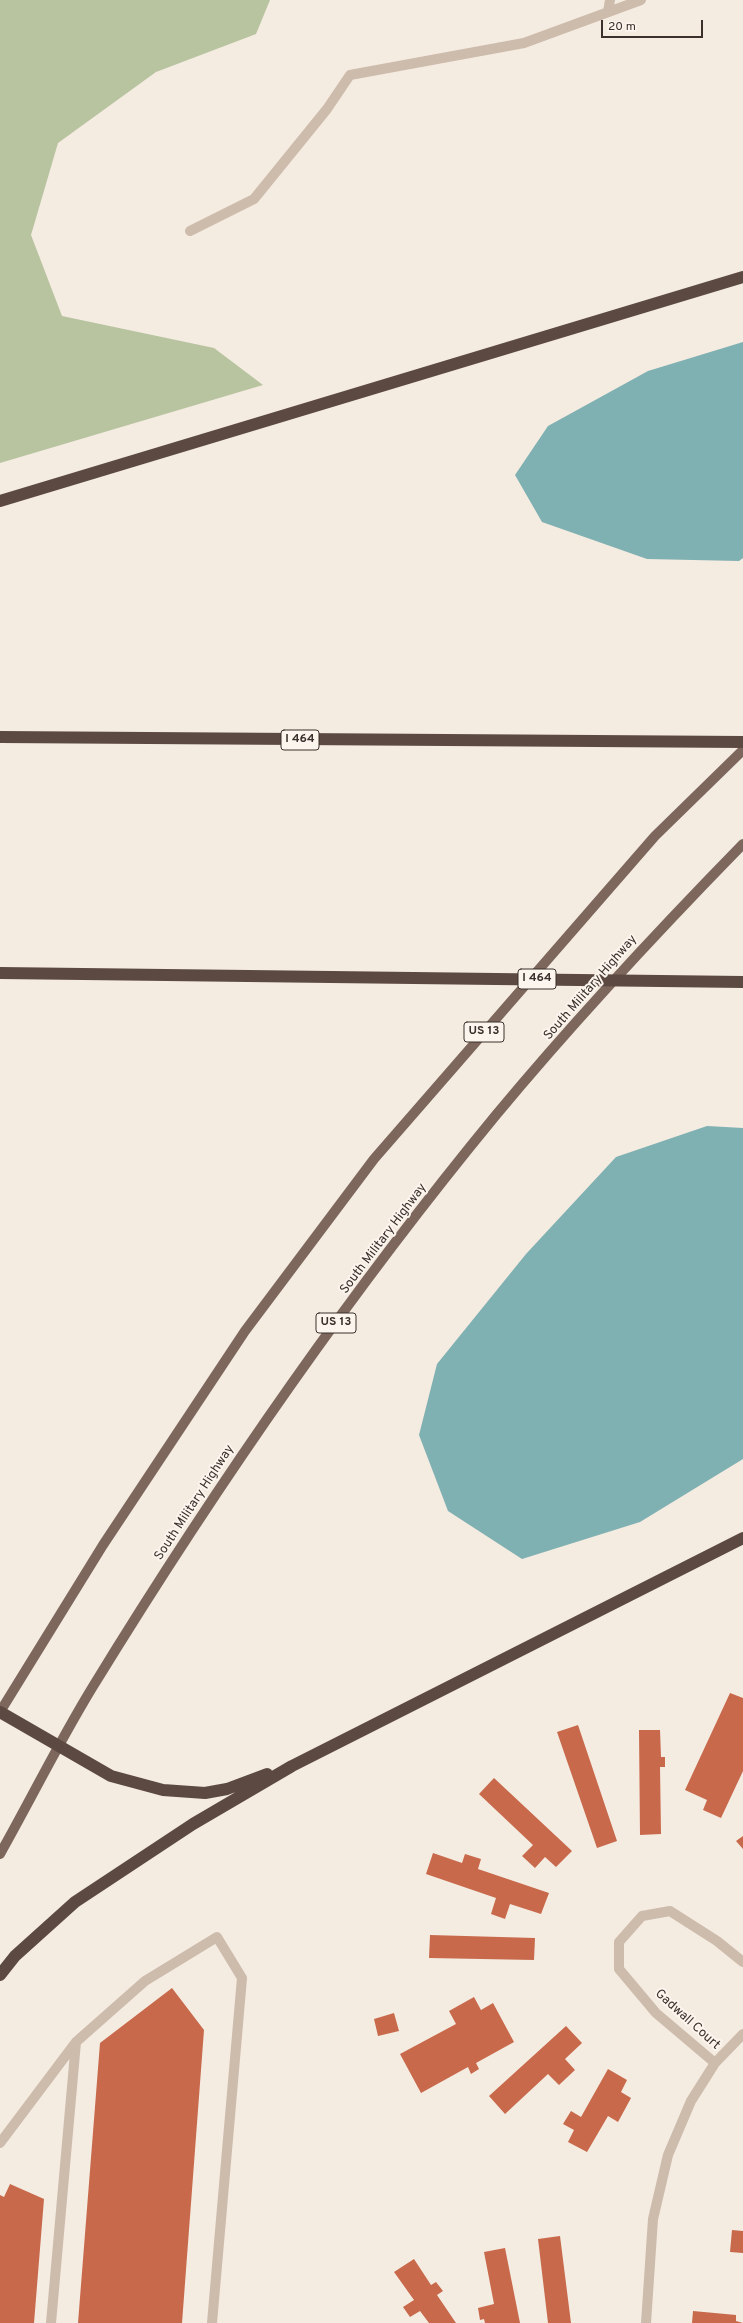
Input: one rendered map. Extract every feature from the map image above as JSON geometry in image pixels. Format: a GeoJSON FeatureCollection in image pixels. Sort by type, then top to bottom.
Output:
{"type":"FeatureCollection","features":[{"type":"Feature","properties":{"kind":"highway"},"geometry":{"type":"LineString","coordinates":[[0,501],[743,277]]}},
{"type":"Feature","properties":{"kind":"highway","name":"I 464"},"geometry":{"type":"LineString","coordinates":[[0,737],[743,742]]}},
{"type":"Feature","properties":{"kind":"highway","name":"I 464"},"geometry":{"type":"LineString","coordinates":[[0,973],[743,982]]}},
{"type":"Feature","properties":{"kind":"highway"},"geometry":{"type":"LineString","coordinates":[[0,1975],[15,1956],[75,1902],[193,1824],[292,1766],[743,1538]]}},
{"type":"Feature","properties":{"kind":"highway"},"geometry":{"type":"LineString","coordinates":[[0,1712],[111,1776],[163,1790],[205,1793],[227,1789],[292,1766]]}},
{"type":"Feature","properties":{"kind":"main road","name":"US 13"},"geometry":{"type":"LineString","coordinates":[[0,1712],[103,1545],[241,1338],[374,1159],[655,836],[743,750]]}},
{"type":"Feature","properties":{"kind":"main road","name":"South Military Highway"},"geometry":{"type":"LineString","coordinates":[[0,1854],[90,1691],[222,1485],[282,1397],[416,1216],[498,1113],[667,922],[743,844]]}},
{"type":"Feature","properties":{"kind":"street"},"geometry":{"type":"LineString","coordinates":[[608,12],[610,0]]}},
{"type":"Feature","properties":{"kind":"street"},"geometry":{"type":"LineString","coordinates":[[190,232],[254,199],[326,110],[350,76],[524,43],[641,0]]}},
{"type":"Feature","properties":{"kind":"street","name":"Gadwall Court"},"geometry":{"type":"LineString","coordinates":[[715,2063],[656,2012],[619,1969],[619,1942],[642,1916],[670,1911],[717,1941],[743,1962]]}},
{"type":"Feature","properties":{"kind":"street"},"geometry":{"type":"LineString","coordinates":[[0,2143],[76,2042],[145,1981],[217,1937],[242,1978],[212,2323]]}},
{"type":"Feature","properties":{"kind":"street"},"geometry":{"type":"LineString","coordinates":[[646,2323],[654,2219],[668,2155],[691,2101],[715,2063],[743,2034]]}},
{"type":"Feature","properties":{"kind":"street"},"geometry":{"type":"LineString","coordinates":[[52,2323],[76,2042]]}},
{"type":"Feature","properties":{"kind":"green space"},"geometry":{"type":"Polygon","coordinates":[[[0,0],[270,0],[256,34],[156,72],[58,143],[31,235],[62,316],[214,348],[263,385],[0,463],[0,0]]]}},
{"type":"Feature","properties":{"kind":"water"},"geometry":{"type":"Polygon","coordinates":[[[743,342],[743,558],[739,561],[647,559],[542,522],[515,475],[548,426],[648,371],[743,342]]]}},
{"type":"Feature","properties":{"kind":"water"},"geometry":{"type":"Polygon","coordinates":[[[707,1126],[743,1128],[743,1459],[640,1522],[522,1559],[448,1511],[419,1435],[437,1364],[526,1254],[616,1157],[707,1126]]]}},
{"type":"Feature","properties":{"kind":"building"},"geometry":{"type":"Polygon","coordinates":[[[730,1693],[743,1698],[743,1771],[721,1818],[703,1810],[707,1800],[685,1790],[730,1693]]]}},
{"type":"Feature","properties":{"kind":"building"},"geometry":{"type":"Polygon","coordinates":[[[578,1725],[617,1841],[597,1848],[557,1732],[578,1725]]]}},
{"type":"Feature","properties":{"kind":"building"},"geometry":{"type":"Polygon","coordinates":[[[639,1730],[660,1730],[661,1757],[665,1757],[665,1767],[660,1767],[661,1834],[640,1835],[639,1730]]]}},
{"type":"Feature","properties":{"kind":"building"},"geometry":{"type":"Polygon","coordinates":[[[494,1778],[572,1851],[556,1867],[545,1857],[535,1868],[522,1856],[533,1845],[479,1794],[494,1778]]]}},
{"type":"Feature","properties":{"kind":"building"},"geometry":{"type":"Polygon","coordinates":[[[743,1836],[743,1849],[736,1841],[743,1836]]]}},
{"type":"Feature","properties":{"kind":"building"},"geometry":{"type":"Polygon","coordinates":[[[433,1853],[462,1863],[465,1854],[481,1859],[478,1869],[549,1893],[541,1914],[510,1904],[505,1919],[491,1914],[496,1898],[426,1874],[433,1853]]]}},
{"type":"Feature","properties":{"kind":"building"},"geometry":{"type":"Polygon","coordinates":[[[430,1935],[535,1938],[534,1960],[429,1958],[430,1935]]]}},
{"type":"Feature","properties":{"kind":"building"},"geometry":{"type":"Polygon","coordinates":[[[172,1988],[204,2030],[182,2323],[78,2323],[100,2043],[172,1988]]]}},
{"type":"Feature","properties":{"kind":"building"},"geometry":{"type":"Polygon","coordinates":[[[474,1997],[481,2010],[493,2003],[514,2042],[476,2063],[479,2069],[471,2074],[468,2067],[421,2093],[400,2054],[456,2024],[449,2011],[474,1997]]]}},
{"type":"Feature","properties":{"kind":"building"},"geometry":{"type":"Polygon","coordinates":[[[394,2013],[399,2031],[378,2036],[374,2019],[394,2013]]]}},
{"type":"Feature","properties":{"kind":"building"},"geometry":{"type":"Polygon","coordinates":[[[566,2026],[582,2043],[565,2059],[575,2070],[559,2085],[548,2074],[505,2114],[489,2096],[566,2026]]]}},
{"type":"Feature","properties":{"kind":"building"},"geometry":{"type":"Polygon","coordinates":[[[608,2069],[627,2080],[621,2092],[631,2098],[618,2122],[608,2116],[587,2152],[568,2142],[574,2130],[563,2124],[571,2111],[581,2117],[608,2069]]]}},
{"type":"Feature","properties":{"kind":"building"},"geometry":{"type":"Polygon","coordinates":[[[10,2184],[44,2199],[34,2323],[0,2323],[0,2195],[4,2197],[10,2184]]]}},
{"type":"Feature","properties":{"kind":"building"},"geometry":{"type":"Polygon","coordinates":[[[732,2230],[743,2231],[743,2253],[730,2252],[732,2230]]]}},
{"type":"Feature","properties":{"kind":"building"},"geometry":{"type":"Polygon","coordinates":[[[560,2236],[571,2323],[548,2323],[538,2239],[560,2236]]]}},
{"type":"Feature","properties":{"kind":"building"},"geometry":{"type":"Polygon","coordinates":[[[505,2248],[520,2323],[485,2323],[484,2319],[480,2320],[478,2308],[494,2304],[484,2252],[505,2248]]]}},
{"type":"Feature","properties":{"kind":"building"},"geometry":{"type":"Polygon","coordinates":[[[414,2259],[431,2285],[436,2282],[443,2291],[437,2295],[456,2323],[429,2323],[420,2311],[410,2317],[403,2307],[414,2300],[394,2272],[414,2259]]]}},
{"type":"Feature","properties":{"kind":"building"},"geometry":{"type":"Polygon","coordinates":[[[693,2311],[736,2315],[736,2321],[743,2323],[692,2323],[693,2311]]]}}]}
